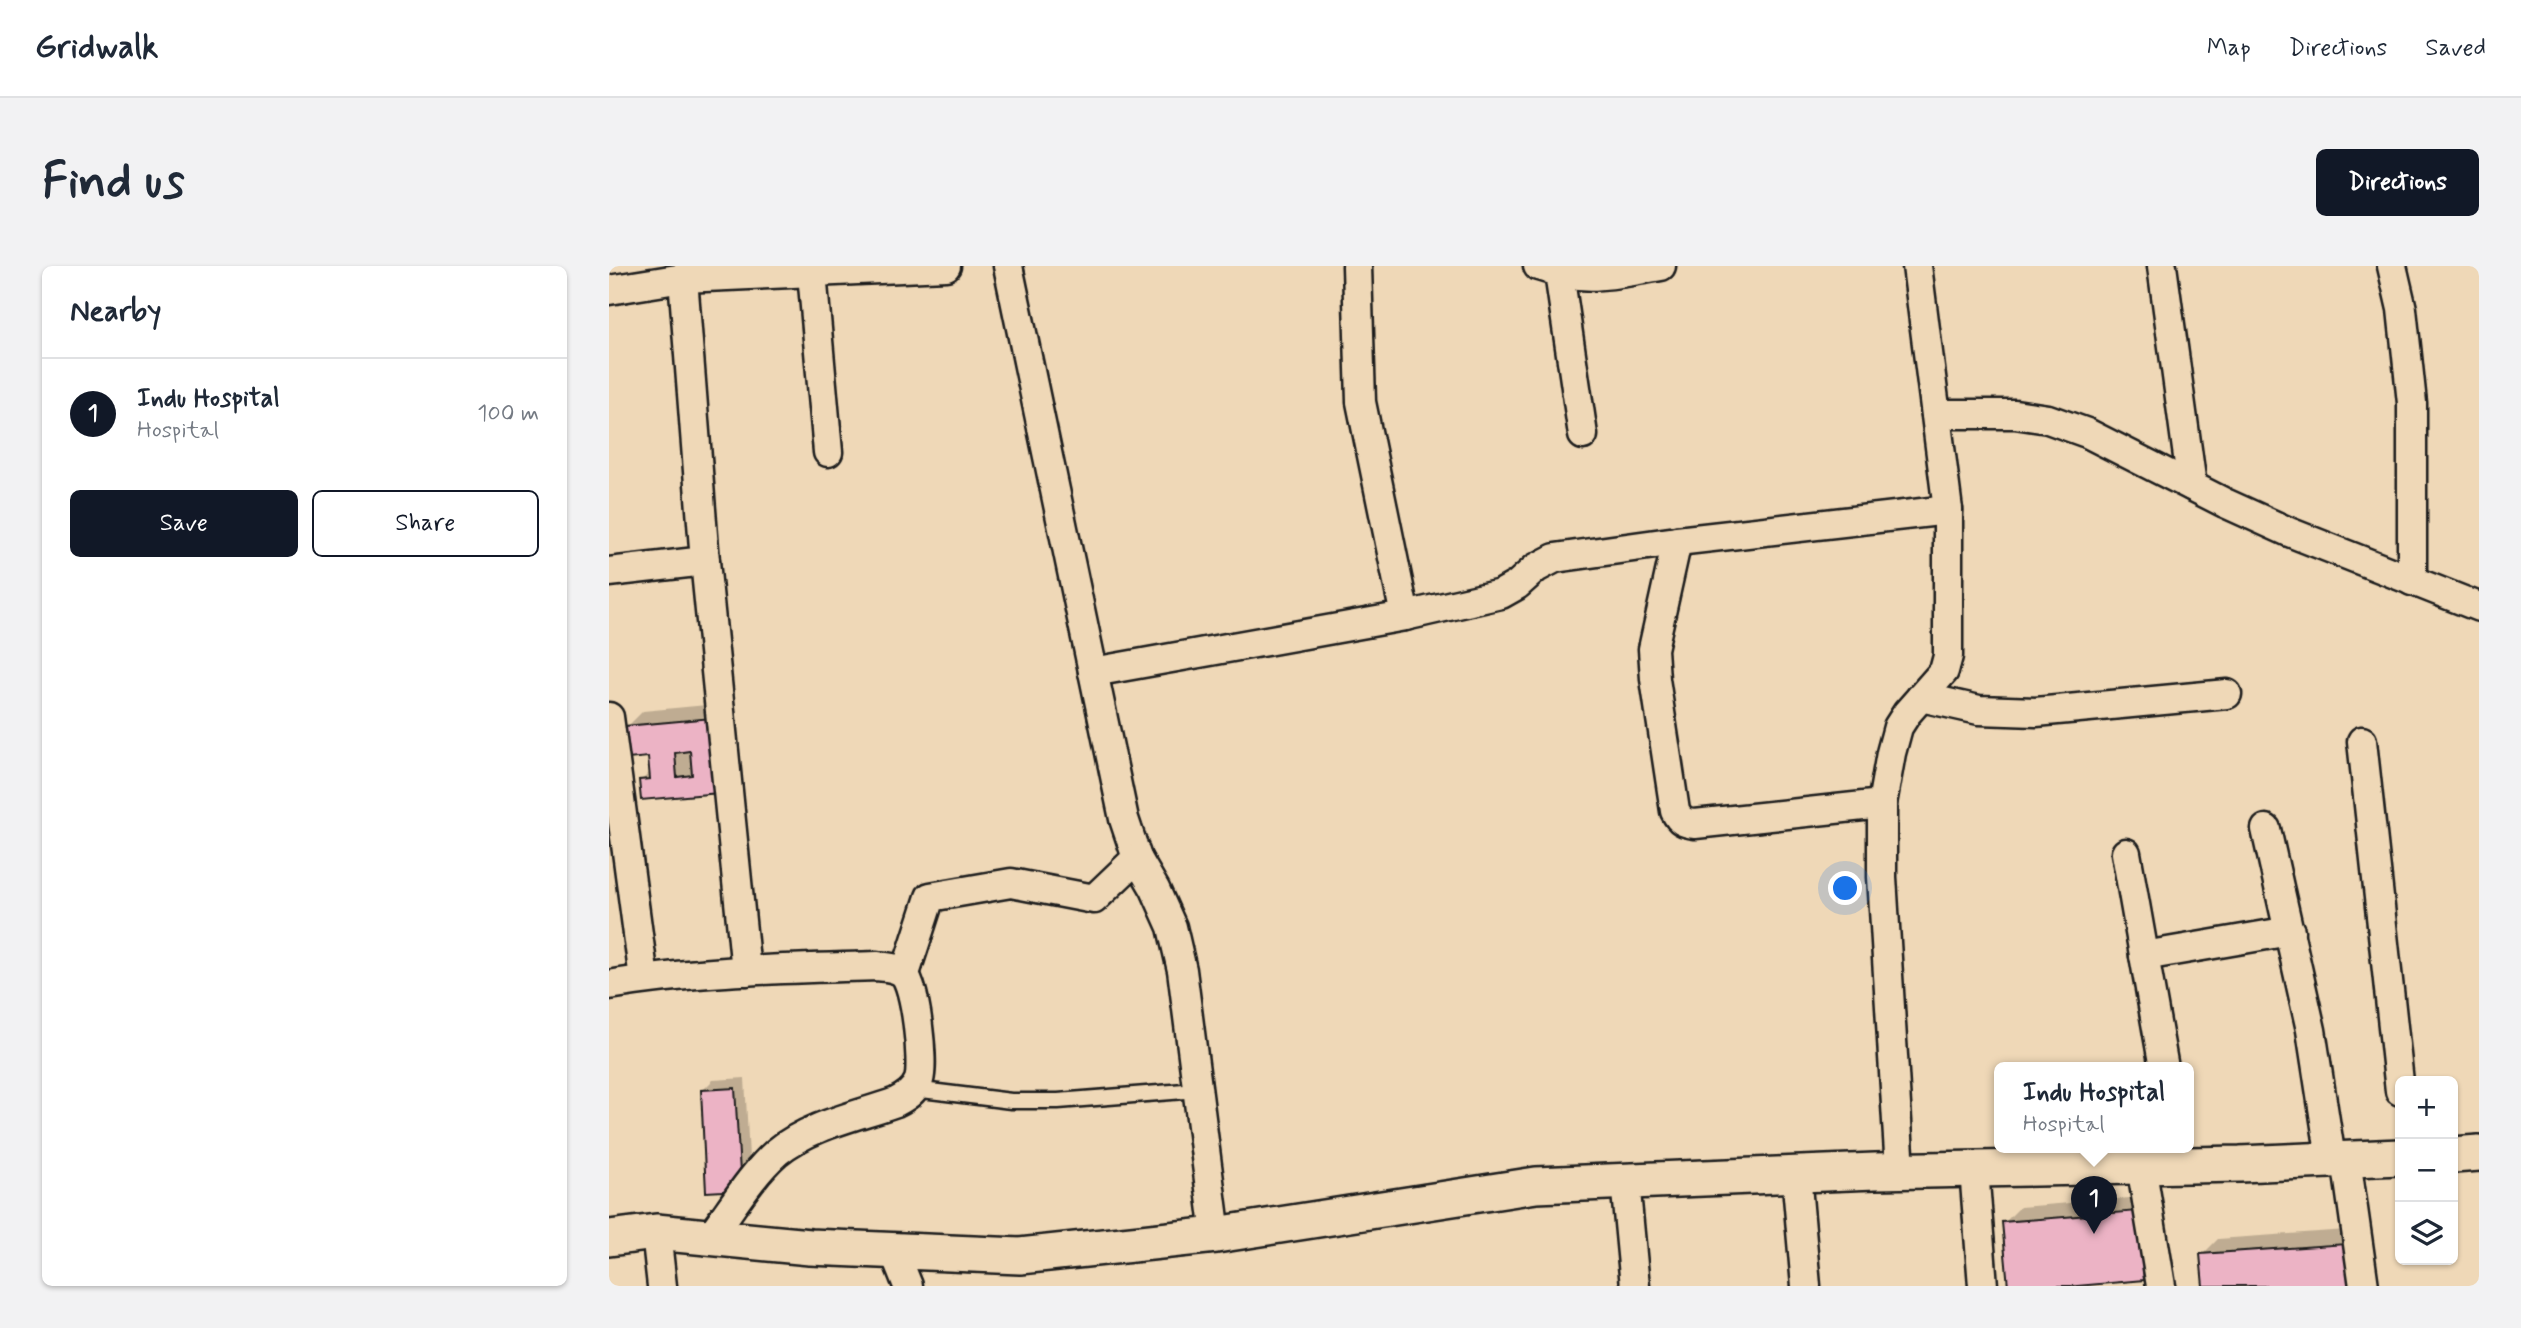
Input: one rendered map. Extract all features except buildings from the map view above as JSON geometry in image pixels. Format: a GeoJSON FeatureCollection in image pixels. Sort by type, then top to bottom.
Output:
{"type":"FeatureCollection","features":[{"type":"Feature","properties":{"kind":"street"},"geometry":{"type":"LineString","coordinates":[[609,290],[683,278],[946,266]]}},
{"type":"Feature","properties":{"kind":"street"},"geometry":{"type":"LineString","coordinates":[[1008,266],[1124,819],[1137,858],[1172,927],[1182,970],[1216,1235]]}},
{"type":"Feature","properties":{"kind":"street"},"geometry":{"type":"LineString","coordinates":[[1357,266],[1361,402],[1405,616]]}},
{"type":"Feature","properties":{"kind":"street"},"geometry":{"type":"LineString","coordinates":[[1583,435],[1549,270],[1594,277],[1661,266]]}},
{"type":"Feature","properties":{"kind":"street"},"geometry":{"type":"LineString","coordinates":[[1900,1170],[1882,877],[1882,804],[1898,727],[1944,671],[1948,656],[1948,510],[1917,266]]}},
{"type":"Feature","properties":{"kind":"street"},"geometry":{"type":"LineString","coordinates":[[2162,266],[2192,486]]}},
{"type":"Feature","properties":{"kind":"street"},"geometry":{"type":"LineString","coordinates":[[2392,266],[2402,309],[2411,392],[2412,581]]}},
{"type":"Feature","properties":{"kind":"street"},"geometry":{"type":"LineString","coordinates":[[812,273],[828,452]]}},
{"type":"Feature","properties":{"kind":"street"},"geometry":{"type":"LineString","coordinates":[[683,278],[705,561],[746,971]]}},
{"type":"Feature","properties":{"kind":"street"},"geometry":{"type":"LineString","coordinates":[[1936,414],[2015,414],[2048,419],[2087,433],[2289,532],[2479,607]]}},
{"type":"Feature","properties":{"kind":"street"},"geometry":{"type":"LineString","coordinates":[[1093,671],[1405,616],[1500,594],[1555,558],[1948,510]]}},
{"type":"Feature","properties":{"kind":"street"},"geometry":{"type":"LineString","coordinates":[[1677,541],[1655,634],[1653,664],[1675,811],[1679,820],[1685,824],[1695,824],[1882,804]]}},
{"type":"Feature","properties":{"kind":"street"},"geometry":{"type":"LineString","coordinates":[[609,572],[705,561]]}},
{"type":"Feature","properties":{"kind":"street"},"geometry":{"type":"LineString","coordinates":[[1921,697],[1979,710],[2036,712],[2227,694]]}},
{"type":"Feature","properties":{"kind":"street"},"geometry":{"type":"LineString","coordinates":[[609,717],[644,979]]}},
{"type":"Feature","properties":{"kind":"street"},"geometry":{"type":"LineString","coordinates":[[2362,741],[2398,1076]]}},
{"type":"Feature","properties":{"kind":"street"},"geometry":{"type":"LineString","coordinates":[[2266,829],[2339,1159],[2364,1286]]}},
{"type":"Feature","properties":{"kind":"street"},"geometry":{"type":"LineString","coordinates":[[2126,853],[2163,1062]]}},
{"type":"Feature","properties":{"kind":"street"},"geometry":{"type":"LineString","coordinates":[[905,974],[930,897],[1011,883],[1094,899],[1137,858]]}},
{"type":"Feature","properties":{"kind":"street"},"geometry":{"type":"LineString","coordinates":[[2144,956],[2290,932]]}},
{"type":"Feature","properties":{"kind":"street"},"geometry":{"type":"LineString","coordinates":[[609,985],[644,979],[746,971],[877,966],[895,969],[905,974],[910,982],[921,1069],[914,1089],[907,1097],[896,1102],[816,1129],[776,1153],[710,1237]]}},
{"type":"Feature","properties":{"kind":"street"},"geometry":{"type":"LineString","coordinates":[[2458,1155],[2479,1153]]}},
{"type":"Feature","properties":{"kind":"street"},"geometry":{"type":"LineString","coordinates":[[609,1238],[656,1232],[810,1247],[1020,1256],[1216,1235],[1536,1185],[1900,1170],[2141,1165],[2179,1156],[2339,1159],[2395,1157]]}},
{"type":"Feature","properties":{"kind":"street"},"geometry":{"type":"LineString","coordinates":[[2141,1165],[2161,1286]]}},
{"type":"Feature","properties":{"kind":"street"},"geometry":{"type":"LineString","coordinates":[[1974,1169],[1983,1286]]}},
{"type":"Feature","properties":{"kind":"street"},"geometry":{"type":"LineString","coordinates":[[1796,1174],[1806,1286]]}},
{"type":"Feature","properties":{"kind":"street"},"geometry":{"type":"LineString","coordinates":[[1625,1181],[1635,1286]]}},
{"type":"Feature","properties":{"kind":"street"},"geometry":{"type":"LineString","coordinates":[[656,1232],[662,1286]]}},
{"type":"Feature","properties":{"kind":"street"},"geometry":{"type":"LineString","coordinates":[[894,1251],[908,1286]]}},
{"type":"Feature","properties":{"kind":"lane"},"geometry":{"type":"LineString","coordinates":[[914,1089],[1011,1101],[1058,1101],[1197,1090]]}},
{"type":"Feature","properties":{"kind":"place","name":"Indu Hospital"},"geometry":{"type":"Point","coordinates":[2094,1234]}}]}
